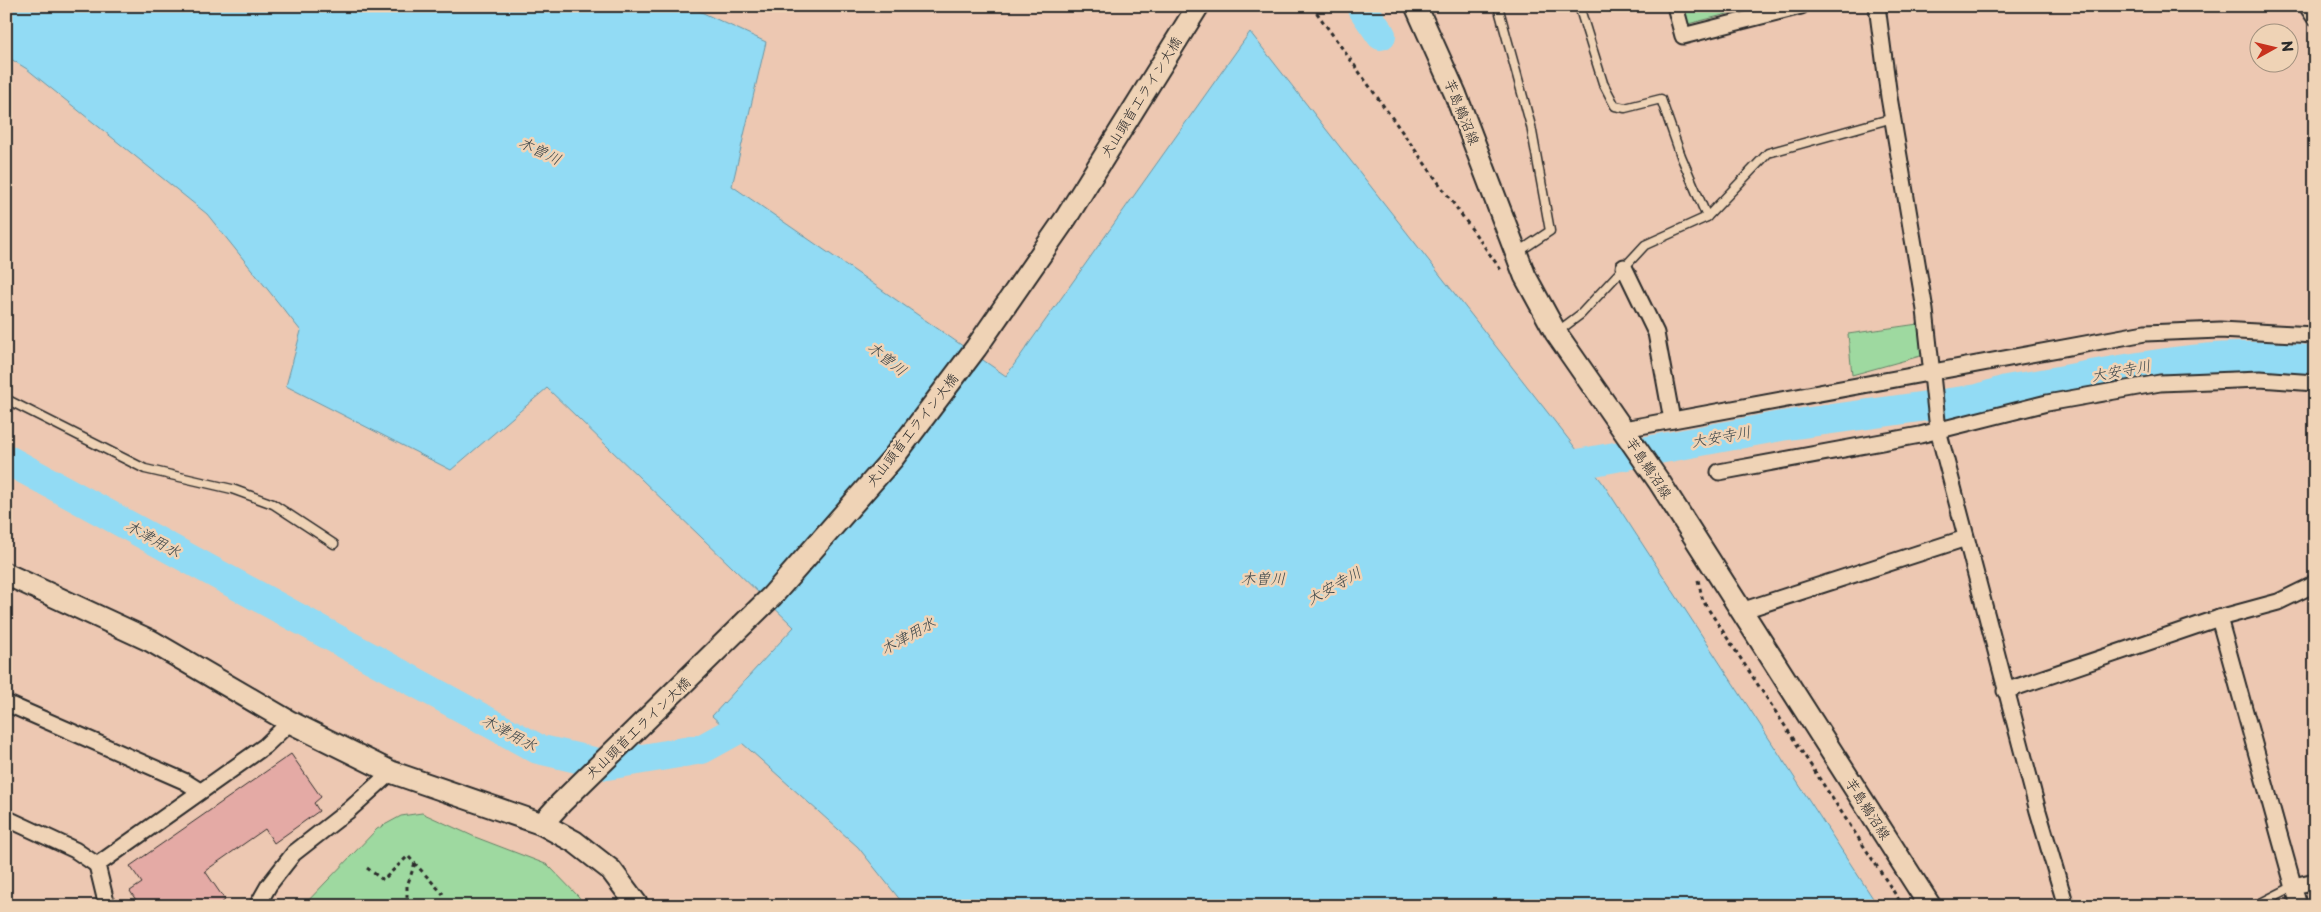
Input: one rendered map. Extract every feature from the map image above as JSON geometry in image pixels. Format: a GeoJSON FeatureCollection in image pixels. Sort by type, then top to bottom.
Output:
{"type":"FeatureCollection","features":[{"type":"Feature","properties":{"kind":"street","name":"犬山頭首工ライン大橋"},"geometry":{"type":"LineString","coordinates":[[542,824],[561,803],[772,596],[893,458],[976,348],[1066,218],[1198,6]]}},
{"type":"Feature","properties":{"kind":"street","name":"芋島鵜沼線"},"geometry":{"type":"LineString","coordinates":[[1416,6],[1455,93],[1525,276],[1556,332],[1660,483],[1930,906]]}},
{"type":"Feature","properties":{"kind":"street"},"geometry":{"type":"LineString","coordinates":[[1675,6],[1683,36],[1801,6]]}},
{"type":"Feature","properties":{"kind":"street"},"geometry":{"type":"LineString","coordinates":[[1877,6],[1893,118],[1909,206],[1938,426],[2038,811],[2066,906]]}},
{"type":"Feature","properties":{"kind":"street"},"geometry":{"type":"LineString","coordinates":[[2306,6],[2315,18]]}},
{"type":"Feature","properties":{"kind":"street"},"geometry":{"type":"LineString","coordinates":[[1624,267],[1656,333],[1672,420]]}},
{"type":"Feature","properties":{"kind":"street"},"geometry":{"type":"LineString","coordinates":[[1626,434],[1672,420],[1933,377],[2145,333],[2220,330],[2315,335]]}},
{"type":"Feature","properties":{"kind":"street"},"geometry":{"type":"LineString","coordinates":[[1718,472],[2047,403],[2160,383],[2260,379],[2315,383]]}},
{"type":"Feature","properties":{"kind":"street"},"geometry":{"type":"LineString","coordinates":[[1741,611],[1966,538]]}},
{"type":"Feature","properties":{"kind":"street"},"geometry":{"type":"LineString","coordinates":[[6,574],[151,641],[290,722],[390,772],[542,824],[575,842],[611,870],[638,906]]}},
{"type":"Feature","properties":{"kind":"street"},"geometry":{"type":"LineString","coordinates":[[2006,690],[2218,618],[2278,602],[2311,586],[2315,582]]}},
{"type":"Feature","properties":{"kind":"street"},"geometry":{"type":"LineString","coordinates":[[2218,618],[2299,906]]}},
{"type":"Feature","properties":{"kind":"street"},"geometry":{"type":"LineString","coordinates":[[6,703],[184,781],[200,791]]}},
{"type":"Feature","properties":{"kind":"street"},"geometry":{"type":"LineString","coordinates":[[97,865],[265,746],[290,722]]}},
{"type":"Feature","properties":{"kind":"street"},"geometry":{"type":"LineString","coordinates":[[256,906],[269,885],[294,853],[349,810],[390,772]]}},
{"type":"Feature","properties":{"kind":"street"},"geometry":{"type":"LineString","coordinates":[[6,818],[75,850],[97,865],[107,906]]}},
{"type":"Feature","properties":{"kind":"street"},"geometry":{"type":"LineString","coordinates":[[2294,886],[2315,881]]}},
{"type":"Feature","properties":{"kind":"lane"},"geometry":{"type":"LineString","coordinates":[[1498,6],[1531,126],[1550,231],[1517,253]]}},
{"type":"Feature","properties":{"kind":"lane"},"geometry":{"type":"LineString","coordinates":[[1579,6],[1603,83],[1616,106],[1625,108],[1661,99],[1681,156],[1707,217]]}},
{"type":"Feature","properties":{"kind":"lane"},"geometry":{"type":"LineString","coordinates":[[1556,332],[1581,314],[1645,245],[1707,217],[1768,153],[1893,118]]}},
{"type":"Feature","properties":{"kind":"lane"},"geometry":{"type":"LineString","coordinates":[[6,399],[145,469],[232,489],[273,504],[334,544]]}},
{"type":"Feature","properties":{"kind":"lane"},"geometry":{"type":"LineString","coordinates":[[2255,906],[2294,886]]}},
{"type":"Feature","properties":{"kind":"path"},"geometry":{"type":"LineString","coordinates":[[367,868],[383,880],[408,856],[443,894]]}},
{"type":"Feature","properties":{"kind":"path"},"geometry":{"type":"LineString","coordinates":[[407,906],[407,886],[415,863]]}},
{"type":"Feature","properties":{"kind":"green space"},"geometry":{"type":"Polygon","coordinates":[[[1679,6],[1759,6],[1684,25],[1679,6]]]}},
{"type":"Feature","properties":{"kind":"green space"},"geometry":{"type":"Polygon","coordinates":[[[1918,324],[1924,355],[1852,375],[1848,334],[1918,324]]]}},
{"type":"Feature","properties":{"kind":"green space"},"geometry":{"type":"Polygon","coordinates":[[[422,813],[475,837],[548,865],[579,897],[583,906],[303,906],[377,829],[401,816],[422,813]]]}},
{"type":"Feature","properties":{"kind":"water","name":"木曽川"},"geometry":{"type":"Polygon","coordinates":[[[6,6],[688,6],[766,42],[732,186],[1006,376],[1250,32],[1602,482],[1878,906],[905,906],[858,847],[712,716],[794,627],[547,388],[451,470],[286,386],[301,331],[207,214],[27,69],[6,56],[6,6]]]}},
{"type":"Feature","properties":{"kind":"building"},"geometry":{"type":"Polygon","coordinates":[[[291,754],[321,797],[314,803],[319,811],[274,843],[265,829],[205,871],[225,900],[217,906],[140,906],[130,891],[142,883],[130,866],[291,754]]]}},
{"type":"Feature","properties":{"kind":"waterway"},"geometry":{"type":"LineString","coordinates":[[1361,6],[1381,35]]}},
{"type":"Feature","properties":{"kind":"waterway","name":"大安寺川"},"geometry":{"type":"LineString","coordinates":[[1546,470],[1781,426],[1978,399],[2006,390],[2160,364],[2237,357],[2276,357],[2315,361]]}},
{"type":"Feature","properties":{"kind":"waterway","name":"木津用水"},"geometry":{"type":"LineString","coordinates":[[6,459],[538,749],[607,765],[702,749],[767,713]]}}]}
